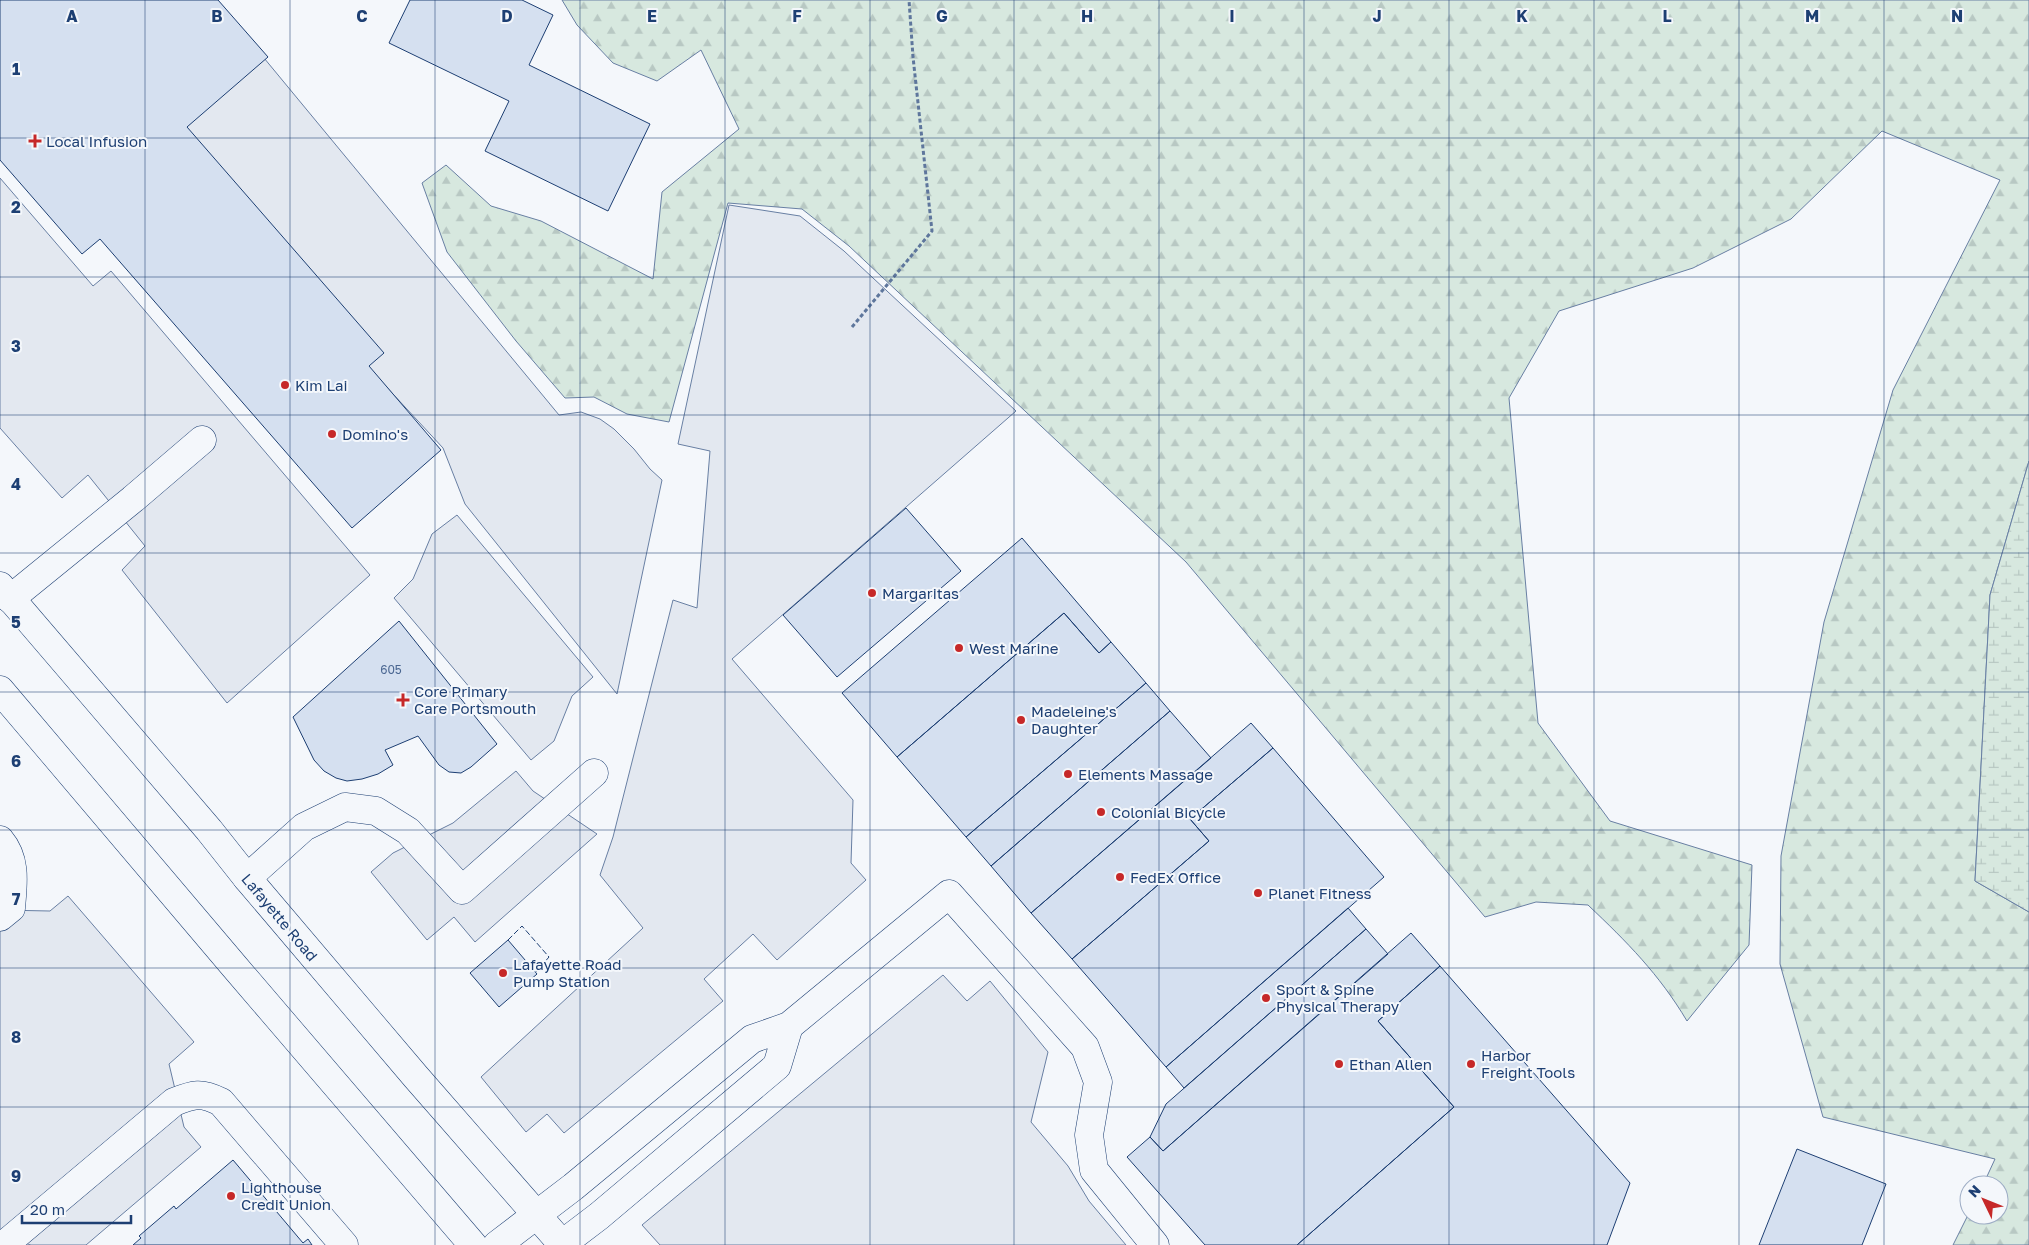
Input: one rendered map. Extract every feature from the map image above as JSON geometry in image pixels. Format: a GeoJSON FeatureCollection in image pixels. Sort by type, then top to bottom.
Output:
{"type":"FeatureCollection","features":[{"type":"Feature","properties":{"kind":"main road"},"geometry":{"type":"LineString","coordinates":[[5,593],[202,440]]}},
{"type":"Feature","properties":{"kind":"main road","name":"Lafayette Road"},"geometry":{"type":"LineString","coordinates":[[5,593],[562,1245]]}},
{"type":"Feature","properties":{"kind":"main road"},"geometry":{"type":"LineString","coordinates":[[0,690],[473,1245]]}},
{"type":"Feature","properties":{"kind":"main road"},"geometry":{"type":"LineString","coordinates":[[247,878],[304,827],[345,807],[376,811],[408,831],[462,890],[594,773]]}},
{"type":"Feature","properties":{"kind":"main road"},"geometry":{"type":"LineString","coordinates":[[0,840],[11,859],[14,878],[6,912]]}},
{"type":"Feature","properties":{"kind":"main road"},"geometry":{"type":"LineString","coordinates":[[497,1245],[573,1187],[752,1039],[789,1026],[949,894],[1085,1047],[1098,1082],[1089,1135],[1094,1170],[1155,1245]]}},
{"type":"Feature","properties":{"kind":"main road"},"geometry":{"type":"LineString","coordinates":[[562,1245],[777,1066],[789,1026]]}},
{"type":"Feature","properties":{"kind":"main road"},"geometry":{"type":"LineString","coordinates":[[4,1245],[174,1102],[194,1094],[212,1097],[221,1102],[344,1245]]}},
{"type":"Feature","properties":{"kind":"path"},"geometry":{"type":"LineString","coordinates":[[852,327],[932,231],[908,0]]}},
{"type":"Feature","properties":{"kind":"green space"},"geometry":{"type":"Polygon","coordinates":[[[562,0],[2029,0],[2029,461],[1990,595],[1975,881],[2029,912],[2029,1245],[1953,1245],[1963,1225],[2009,1225],[2009,1175],[1988,1175],[1995,1159],[1823,1117],[1780,964],[1781,856],[1824,622],[1893,390],[2000,180],[1882,131],[1791,219],[1693,268],[1559,311],[1509,398],[1538,723],[1610,821],[1752,865],[1749,945],[1687,1021],[1654,973],[1588,905],[1536,902],[1485,917],[1186,562],[849,246],[802,209],[728,203],[669,422],[627,414],[594,397],[565,398],[516,341],[447,252],[422,183],[446,165],[491,206],[541,221],[653,279],[662,192],[739,129],[701,50],[657,81],[613,63],[577,25],[562,0]]]}},
{"type":"Feature","properties":{"kind":"green space"},"geometry":{"type":"Polygon","coordinates":[[[2029,461],[2029,912],[1975,881],[1990,595],[2029,461]]]}},
{"type":"Feature","properties":{"kind":"shaded area"},"geometry":{"type":"Polygon","coordinates":[[[264,58],[559,415],[581,412],[600,419],[614,429],[662,480],[617,694],[465,504],[443,448],[367,366],[186,127],[264,58]]]}},
{"type":"Feature","properties":{"kind":"shaded area"},"geometry":{"type":"Polygon","coordinates":[[[0,178],[93,286],[111,271],[370,575],[227,703],[122,570],[145,546],[88,475],[62,498],[0,428],[0,178]]]}},
{"type":"Feature","properties":{"kind":"shaded area"},"geometry":{"type":"Polygon","coordinates":[[[729,205],[800,216],[844,251],[1016,411],[732,659],[853,800],[851,863],[866,880],[777,960],[753,934],[704,979],[723,1001],[564,1133],[547,1114],[526,1132],[481,1077],[643,928],[600,875],[613,837],[673,600],[697,608],[710,451],[678,444],[729,205]]]}},
{"type":"Feature","properties":{"kind":"shaded area"},"geometry":{"type":"Polygon","coordinates":[[[457,515],[593,677],[572,696],[554,741],[531,760],[394,598],[413,579],[432,534],[457,515]]]}},
{"type":"Feature","properties":{"kind":"shaded area"},"geometry":{"type":"Polygon","coordinates":[[[516,771],[533,791],[597,834],[475,942],[454,917],[427,940],[371,872],[393,853],[453,823],[516,771]]]}},
{"type":"Feature","properties":{"kind":"shaded area"},"geometry":{"type":"Polygon","coordinates":[[[68,896],[194,1042],[169,1064],[184,1127],[201,1147],[86,1245],[31,1245],[0,1236],[0,910],[50,911],[68,896]]]}},
{"type":"Feature","properties":{"kind":"shaded area"},"geometry":{"type":"Polygon","coordinates":[[[943,975],[967,1001],[990,981],[1048,1052],[1031,1122],[1068,1166],[1089,1201],[1126,1245],[660,1245],[642,1225],[943,975]]]}},
{"type":"Feature","properties":{"kind":"building"},"geometry":{"type":"Polygon","coordinates":[[[0,0],[218,0],[268,57],[187,127],[384,353],[369,366],[441,450],[352,528],[100,239],[82,254],[0,160],[0,0]]]}},
{"type":"Feature","properties":{"kind":"building"},"geometry":{"type":"Polygon","coordinates":[[[410,0],[522,0],[553,15],[529,65],[650,124],[608,211],[485,151],[509,101],[389,43],[410,0]]]}},
{"type":"Feature","properties":{"kind":"building","name":"Margaritas"},"geometry":{"type":"Polygon","coordinates":[[[906,508],[961,571],[837,677],[783,615],[906,508]]]}},
{"type":"Feature","properties":{"kind":"building","name":"West Marine"},"geometry":{"type":"Polygon","coordinates":[[[1022,538],[1111,642],[1099,653],[1064,613],[897,757],[842,693],[1022,538]]]}},
{"type":"Feature","properties":{"kind":"building","name":"Madeleine's Daughter"},"geometry":{"type":"Polygon","coordinates":[[[1064,613],[1099,653],[1111,642],[1146,683],[966,837],[897,757],[1064,613]]]}},
{"type":"Feature","properties":{"kind":"building"},"geometry":{"type":"Polygon","coordinates":[[[399,621],[497,744],[471,767],[461,773],[449,772],[439,765],[418,736],[385,750],[393,765],[378,774],[347,781],[336,778],[324,771],[314,760],[293,717],[399,621]]]}},
{"type":"Feature","properties":{"kind":"building","name":"Elements Massage"},"geometry":{"type":"Polygon","coordinates":[[[1146,683],[1170,711],[991,866],[966,837],[1146,683]]]}},
{"type":"Feature","properties":{"kind":"building","name":"Colonial Bicycle"},"geometry":{"type":"Polygon","coordinates":[[[1170,711],[1211,758],[1031,913],[991,866],[1170,711]]]}},
{"type":"Feature","properties":{"kind":"building","name":"FedEx Office"},"geometry":{"type":"Polygon","coordinates":[[[1251,723],[1273,748],[1190,819],[1209,841],[1072,959],[1031,913],[1251,723]]]}},
{"type":"Feature","properties":{"kind":"building","name":"Planet Fitness"},"geometry":{"type":"Polygon","coordinates":[[[1273,748],[1384,877],[1166,1067],[1072,959],[1209,841],[1190,819],[1273,748]]]}},
{"type":"Feature","properties":{"kind":"building","name":"Sport & Spine Physical Therapy"},"geometry":{"type":"Polygon","coordinates":[[[1348,908],[1366,929],[1184,1088],[1166,1067],[1348,908]]]}},
{"type":"Feature","properties":{"kind":"building"},"geometry":{"type":"Polygon","coordinates":[[[1366,929],[1388,954],[1163,1151],[1150,1137],[1166,1104],[1366,929]]]}},
{"type":"Feature","properties":{"kind":"building","name":"Ethan Allen"},"geometry":{"type":"Polygon","coordinates":[[[1411,933],[1440,966],[1378,1021],[1454,1107],[1297,1245],[1205,1245],[1127,1157],[1150,1137],[1163,1151],[1411,933]]]}},
{"type":"Feature","properties":{"kind":"building","name":"Lafayette Road Pump Station"},"geometry":{"type":"Polygon","coordinates":[[[508,940],[537,974],[499,1007],[470,973],[508,940]]]}},
{"type":"Feature","properties":{"kind":"building","name":"Harbor Freight Tools"},"geometry":{"type":"Polygon","coordinates":[[[1440,966],[1630,1183],[1607,1245],[1297,1245],[1454,1107],[1378,1021],[1440,966]]]}},
{"type":"Feature","properties":{"kind":"building"},"geometry":{"type":"Polygon","coordinates":[[[1797,1149],[1886,1184],[1862,1245],[1759,1245],[1797,1149]]]}},
{"type":"Feature","properties":{"kind":"building"},"geometry":{"type":"Polygon","coordinates":[[[233,1160],[303,1243],[308,1239],[312,1245],[133,1245],[141,1238],[139,1236],[174,1206],[176,1209],[233,1160]]]}},
{"type":"Feature","properties":{"kind":"fence"},"geometry":{"type":"LineString","coordinates":[[508,940],[522,926],[549,957],[536,972]]}},
{"type":"Feature","properties":{"kind":"place","name":"Local Infusion"},"geometry":{"type":"Point","coordinates":[35,141]}},
{"type":"Feature","properties":{"kind":"place","name":"Kim Lai"},"geometry":{"type":"Point","coordinates":[285,385]}},
{"type":"Feature","properties":{"kind":"place","name":"Domino's"},"geometry":{"type":"Point","coordinates":[332,434]}},
{"type":"Feature","properties":{"kind":"place","name":"Margaritas"},"geometry":{"type":"Point","coordinates":[872,593]}},
{"type":"Feature","properties":{"kind":"place","name":"West Marine"},"geometry":{"type":"Point","coordinates":[959,648]}},
{"type":"Feature","properties":{"kind":"place","name":"Core Primary Care Portsmouth"},"geometry":{"type":"Point","coordinates":[403,700]}},
{"type":"Feature","properties":{"kind":"place","name":"Madeleine's Daughter"},"geometry":{"type":"Point","coordinates":[1021,720]}},
{"type":"Feature","properties":{"kind":"place","name":"Elements Massage"},"geometry":{"type":"Point","coordinates":[1068,774]}},
{"type":"Feature","properties":{"kind":"place","name":"Colonial Bicycle"},"geometry":{"type":"Point","coordinates":[1101,812]}},
{"type":"Feature","properties":{"kind":"place","name":"FedEx Office"},"geometry":{"type":"Point","coordinates":[1120,877]}},
{"type":"Feature","properties":{"kind":"place","name":"Planet Fitness"},"geometry":{"type":"Point","coordinates":[1258,893]}},
{"type":"Feature","properties":{"kind":"place","name":"Lafayette Road Pump Station"},"geometry":{"type":"Point","coordinates":[503,973]}},
{"type":"Feature","properties":{"kind":"place","name":"Sport & Spine Physical Therapy"},"geometry":{"type":"Point","coordinates":[1266,998]}},
{"type":"Feature","properties":{"kind":"place","name":"Ethan Allen"},"geometry":{"type":"Point","coordinates":[1339,1064]}},
{"type":"Feature","properties":{"kind":"place","name":"Harbor Freight Tools"},"geometry":{"type":"Point","coordinates":[1471,1064]}},
{"type":"Feature","properties":{"kind":"place","name":"Lighthouse Credit Union"},"geometry":{"type":"Point","coordinates":[231,1196]}}]}
